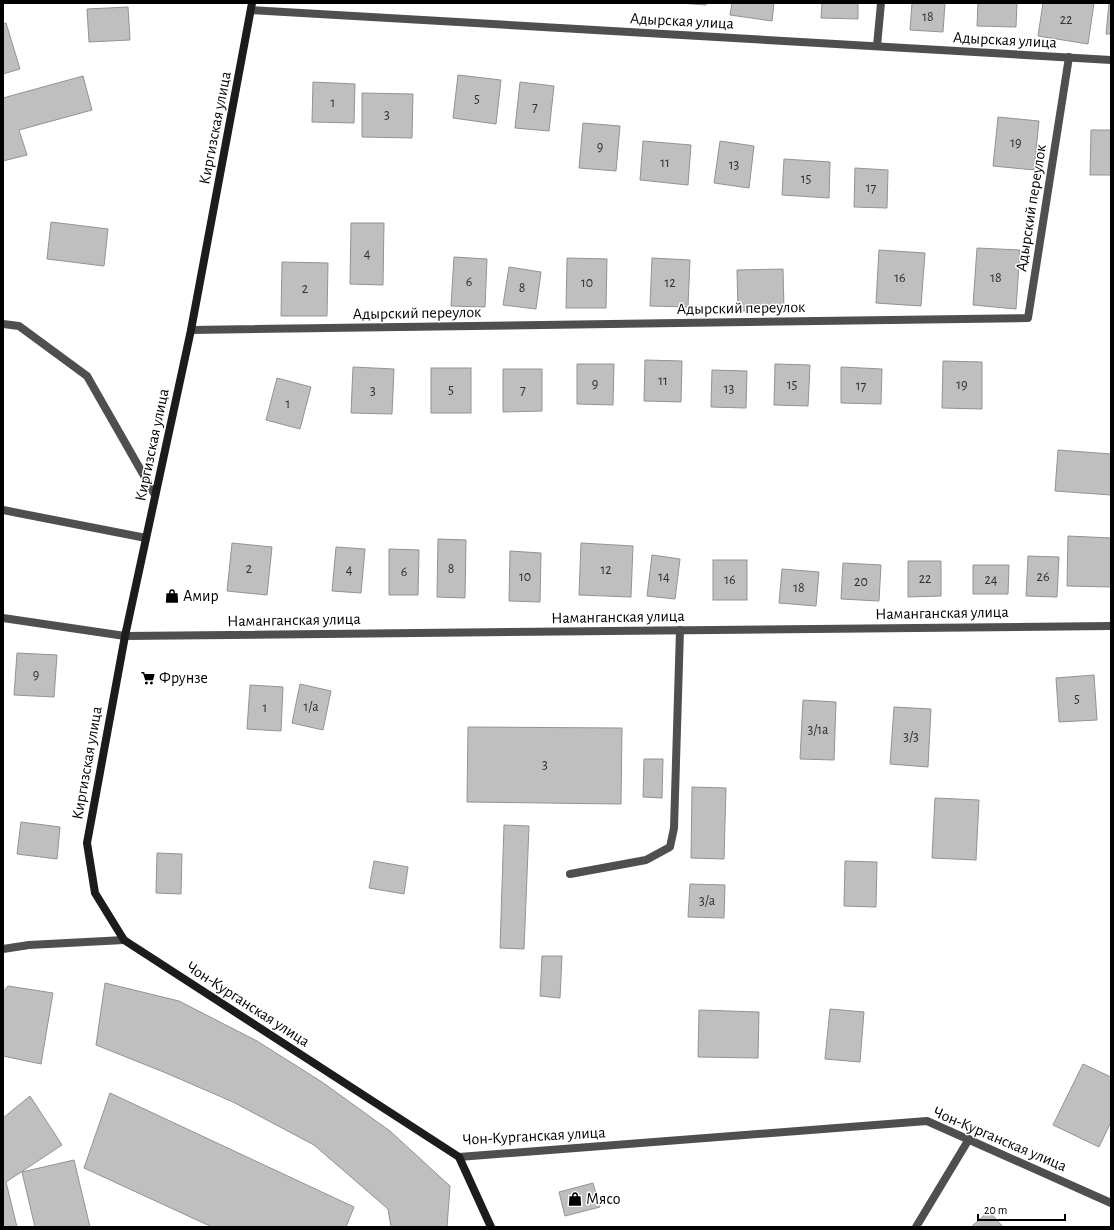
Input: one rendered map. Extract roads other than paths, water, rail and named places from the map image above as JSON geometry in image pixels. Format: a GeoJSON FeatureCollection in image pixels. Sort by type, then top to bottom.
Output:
{"type":"FeatureCollection","features":[{"type":"Feature","properties":{"kind":"street"},"geometry":{"type":"LineString","coordinates":[[877,46],[881,3]]}},
{"type":"Feature","properties":{"kind":"street","name":"Адырская улица"},"geometry":{"type":"LineString","coordinates":[[252,6],[1111,60]]}},
{"type":"Feature","properties":{"kind":"street","name":"Киргизская улица"},"geometry":{"type":"LineString","coordinates":[[124,940],[95,893],[87,842],[125,636],[191,330],[252,6]]}},
{"type":"Feature","properties":{"kind":"street","name":"Адырский переулок"},"geometry":{"type":"LineString","coordinates":[[191,330],[1028,318],[1069,57]]}},
{"type":"Feature","properties":{"kind":"street"},"geometry":{"type":"LineString","coordinates":[[3,324],[18,326],[87,376],[155,495]]}},
{"type":"Feature","properties":{"kind":"street"},"geometry":{"type":"LineString","coordinates":[[3,510],[146,538]]}},
{"type":"Feature","properties":{"kind":"street"},"geometry":{"type":"LineString","coordinates":[[3,618],[125,636]]}},
{"type":"Feature","properties":{"kind":"street","name":"Наманганская улица"},"geometry":{"type":"LineString","coordinates":[[125,636],[1111,626]]}},
{"type":"Feature","properties":{"kind":"street"},"geometry":{"type":"LineString","coordinates":[[570,874],[646,860],[670,847],[674,828],[680,630]]}},
{"type":"Feature","properties":{"kind":"street"},"geometry":{"type":"LineString","coordinates":[[3,949],[29,945],[124,940]]}},
{"type":"Feature","properties":{"kind":"street","name":"Чон-Курганская улица"},"geometry":{"type":"LineString","coordinates":[[124,940],[459,1157],[927,1120],[1111,1204]]}},
{"type":"Feature","properties":{"kind":"street"},"geometry":{"type":"LineString","coordinates":[[916,1227],[969,1139]]}},
{"type":"Feature","properties":{"kind":"street"},"geometry":{"type":"LineString","coordinates":[[459,1157],[491,1227]]}},
{"type":"Feature","properties":{"kind":"place","name":"Амир"},"geometry":{"type":"Point","coordinates":[172,596]}},
{"type":"Feature","properties":{"kind":"place","name":"Фрунзе"},"geometry":{"type":"Point","coordinates":[148,678]}},
{"type":"Feature","properties":{"kind":"place","name":"Мясо"},"geometry":{"type":"Point","coordinates":[575,1199]}}]}
